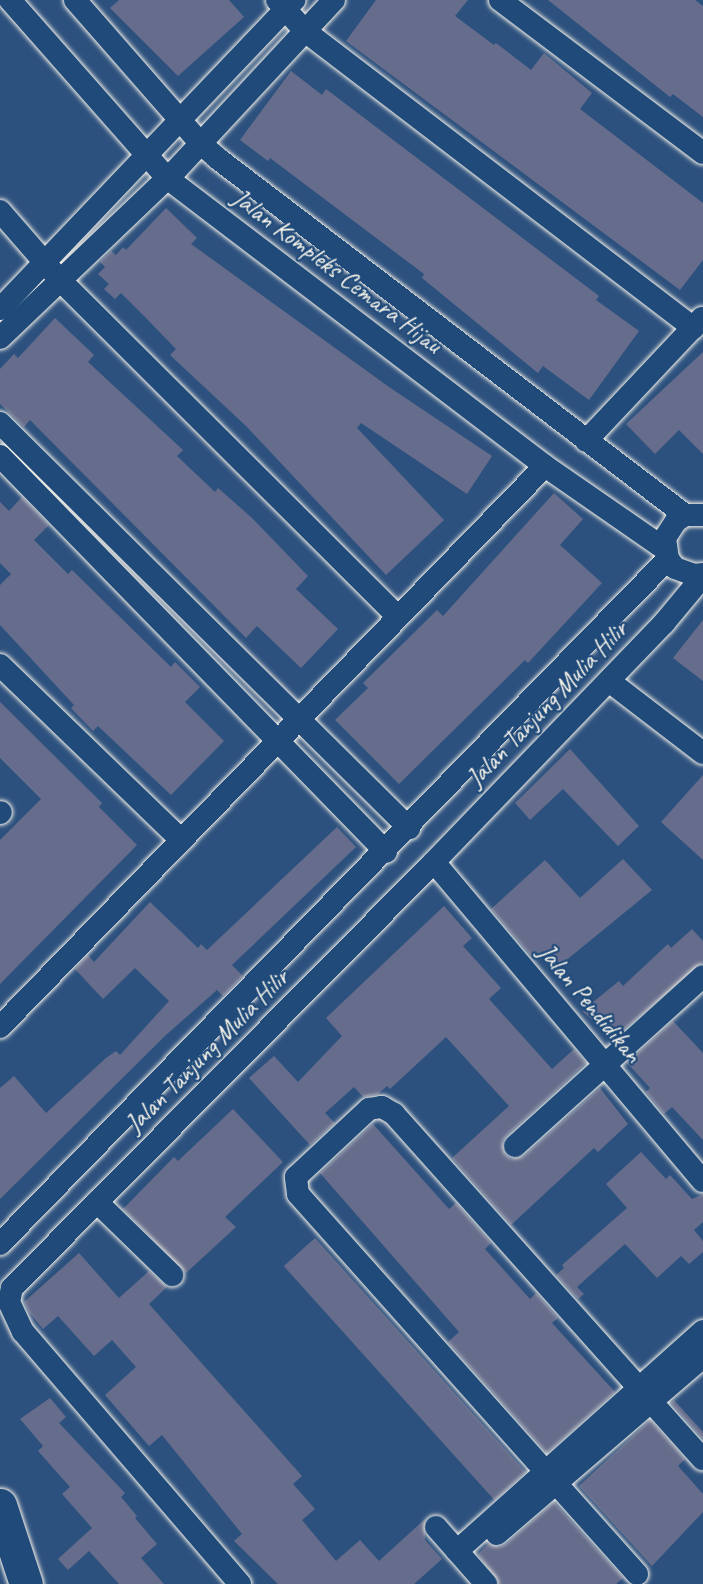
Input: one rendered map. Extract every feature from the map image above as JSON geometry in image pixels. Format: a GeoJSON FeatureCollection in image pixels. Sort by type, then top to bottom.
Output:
{"type":"FeatureCollection","features":[{"type":"Feature","properties":{"kind":"highway"},"geometry":{"type":"LineString","coordinates":[[0,1505],[26,1584]]}},
{"type":"Feature","properties":{"kind":"street","name":"Jalan Kompleks Cemara Hijau"},"geometry":{"type":"LineString","coordinates":[[10,0],[147,151],[172,174],[545,466],[667,554],[684,573],[703,575]]}},
{"type":"Feature","properties":{"kind":"street","name":"Jalan Kompleks Cemara Hijau"},"geometry":{"type":"LineString","coordinates":[[75,0],[173,124],[196,147],[586,441],[694,515]]}},
{"type":"Feature","properties":{"kind":"street"},"geometry":{"type":"LineString","coordinates":[[0,338],[172,174],[334,0]]}},
{"type":"Feature","properties":{"kind":"street"},"geometry":{"type":"LineString","coordinates":[[500,0],[703,153]]}},
{"type":"Feature","properties":{"kind":"street"},"geometry":{"type":"LineString","coordinates":[[0,309],[286,3],[305,31],[698,323],[586,441]]}},
{"type":"Feature","properties":{"kind":"street"},"geometry":{"type":"LineString","coordinates":[[0,211],[60,280],[397,616]]}},
{"type":"Feature","properties":{"kind":"street"},"geometry":{"type":"LineString","coordinates":[[0,423],[297,722],[409,828]]}},
{"type":"Feature","properties":{"kind":"street"},"geometry":{"type":"LineString","coordinates":[[0,456],[386,852]]}},
{"type":"Feature","properties":{"kind":"street"},"geometry":{"type":"LineString","coordinates":[[0,1027],[179,838],[297,722],[397,616],[545,466]]}},
{"type":"Feature","properties":{"kind":"street"},"geometry":{"type":"LineString","coordinates":[[0,1244],[409,828],[667,554],[669,528],[694,515]]}},
{"type":"Feature","properties":{"kind":"street","name":"Jalan Tanjung Mulia Hilir"},"geometry":{"type":"LineString","coordinates":[[240,1584],[23,1332],[9,1302],[12,1288],[434,862],[609,681],[703,575]]}},
{"type":"Feature","properties":{"kind":"street"},"geometry":{"type":"LineString","coordinates":[[0,665],[179,838]]}},
{"type":"Feature","properties":{"kind":"street"},"geometry":{"type":"LineString","coordinates":[[609,681],[703,753]]}},
{"type":"Feature","properties":{"kind":"street","name":"Jalan Pendidikan"},"geometry":{"type":"LineString","coordinates":[[434,862],[703,1181]]}},
{"type":"Feature","properties":{"kind":"street"},"geometry":{"type":"LineString","coordinates":[[515,1146],[606,1067],[703,976]]}},
{"type":"Feature","properties":{"kind":"street"},"geometry":{"type":"LineString","coordinates":[[637,1574],[298,1194],[297,1176],[369,1109],[382,1107],[394,1114],[703,1459]]}},
{"type":"Feature","properties":{"kind":"street"},"geometry":{"type":"LineString","coordinates":[[97,1202],[172,1275]]}},
{"type":"Feature","properties":{"kind":"street"},"geometry":{"type":"LineString","coordinates":[[462,1556],[645,1394],[703,1331]]}},
{"type":"Feature","properties":{"kind":"street"},"geometry":{"type":"LineString","coordinates":[[645,1394],[703,1357]]}},
{"type":"Feature","properties":{"kind":"street"},"geometry":{"type":"LineString","coordinates":[[436,1527],[486,1584]]}},
{"type":"Feature","properties":{"kind":"building"},"geometry":{"type":"Polygon","coordinates":[[[119,0],[229,0],[244,17],[178,76],[110,8],[119,0]]]}},
{"type":"Feature","properties":{"kind":"building"},"geometry":{"type":"Polygon","coordinates":[[[376,0],[468,0],[455,16],[531,70],[544,53],[592,93],[580,109],[703,203],[703,260],[680,290],[346,41],[376,0]]]}},
{"type":"Feature","properties":{"kind":"building"},"geometry":{"type":"Polygon","coordinates":[[[548,0],[695,0],[703,6],[703,117],[673,94],[670,97],[548,0]]]}},
{"type":"Feature","properties":{"kind":"building"},"geometry":{"type":"Polygon","coordinates":[[[291,71],[322,95],[326,89],[599,296],[596,300],[639,331],[589,400],[543,366],[538,373],[422,278],[424,274],[270,158],[268,161],[240,140],[291,71]]]}},
{"type":"Feature","properties":{"kind":"building"},"geometry":{"type":"Polygon","coordinates":[[[166,208],[197,238],[191,244],[389,387],[492,456],[467,494],[361,423],[357,428],[444,520],[386,575],[246,426],[170,355],[176,349],[145,317],[121,293],[115,299],[104,289],[109,284],[98,274],[105,267],[100,262],[111,251],[116,255],[123,247],[126,250],[166,208]]]}},
{"type":"Feature","properties":{"kind":"building"},"geometry":{"type":"Polygon","coordinates":[[[55,318],[94,355],[88,362],[183,450],[177,456],[215,492],[218,488],[252,518],[308,576],[296,589],[338,629],[301,668],[257,626],[246,638],[30,420],[24,427],[0,404],[0,369],[14,354],[18,358],[55,318]]]}},
{"type":"Feature","properties":{"kind":"building"},"geometry":{"type":"Polygon","coordinates":[[[703,352],[703,454],[679,430],[655,454],[626,424],[703,352]]]}},
{"type":"Feature","properties":{"kind":"building"},"geometry":{"type":"Polygon","coordinates":[[[554,493],[583,519],[560,545],[602,583],[528,663],[525,660],[399,784],[335,720],[368,688],[363,683],[437,610],[443,616],[554,493]]]}},
{"type":"Feature","properties":{"kind":"building"},"geometry":{"type":"Polygon","coordinates":[[[22,497],[49,525],[34,540],[68,574],[72,570],[171,667],[175,662],[200,687],[185,702],[224,741],[171,795],[98,726],[93,731],[71,708],[74,705],[0,625],[0,585],[11,574],[0,563],[0,502],[9,511],[22,497]]]}},
{"type":"Feature","properties":{"kind":"building"},"geometry":{"type":"Polygon","coordinates":[[[703,620],[703,681],[673,658],[703,620]]]}},
{"type":"Feature","properties":{"kind":"building"},"geometry":{"type":"Polygon","coordinates":[[[0,702],[102,803],[99,807],[137,845],[0,984],[0,840],[41,799],[0,758],[0,702]]]}},
{"type":"Feature","properties":{"kind":"building"},"geometry":{"type":"Polygon","coordinates":[[[570,749],[639,826],[618,846],[563,789],[530,820],[515,803],[570,749]]]}},
{"type":"Feature","properties":{"kind":"building"},"geometry":{"type":"Polygon","coordinates":[[[703,775],[703,860],[661,822],[703,775]]]}},
{"type":"Feature","properties":{"kind":"building"},"geometry":{"type":"Polygon","coordinates":[[[337,827],[356,847],[232,965],[243,976],[223,996],[217,990],[166,1035],[0,1199],[0,1088],[14,1076],[46,1113],[106,1058],[116,1051],[120,1055],[169,1001],[135,968],[103,999],[75,969],[88,955],[94,962],[150,902],[198,948],[201,944],[207,950],[337,827]]]}},
{"type":"Feature","properties":{"kind":"building"},"geometry":{"type":"Polygon","coordinates":[[[623,859],[652,890],[558,967],[543,951],[534,959],[491,909],[545,860],[580,898],[623,859]]]}},
{"type":"Feature","properties":{"kind":"building"},"geometry":{"type":"Polygon","coordinates":[[[444,906],[472,938],[463,946],[501,988],[489,999],[552,1069],[574,1049],[586,1063],[506,1136],[502,1142],[505,1155],[511,1159],[524,1156],[600,1088],[628,1124],[598,1152],[594,1148],[511,1225],[452,1158],[509,1106],[446,1037],[390,1089],[387,1086],[378,1094],[363,1097],[354,1087],[325,1113],[335,1123],[310,1145],[249,1078],[274,1056],[298,1082],[342,1036],[326,1018],[444,906]]]}},
{"type":"Feature","properties":{"kind":"building"},"geometry":{"type":"Polygon","coordinates":[[[692,929],[703,941],[703,962],[614,1038],[582,1011],[619,981],[623,986],[668,944],[671,948],[692,929]]]}},
{"type":"Feature","properties":{"kind":"building"},"geometry":{"type":"Polygon","coordinates":[[[673,1021],[703,1053],[703,1140],[672,1107],[664,1114],[646,1092],[650,1088],[627,1063],[673,1021]]]}},
{"type":"Feature","properties":{"kind":"building"},"geometry":{"type":"Polygon","coordinates":[[[233,1109],[283,1162],[225,1217],[236,1227],[186,1273],[123,1209],[174,1157],[178,1161],[233,1109]]]}},
{"type":"Feature","properties":{"kind":"building"},"geometry":{"type":"Polygon","coordinates":[[[373,1124],[449,1209],[456,1203],[491,1243],[485,1249],[530,1299],[536,1293],[558,1318],[552,1323],[615,1392],[547,1453],[448,1342],[459,1332],[320,1173],[373,1124]]]}},
{"type":"Feature","properties":{"kind":"building"},"geometry":{"type":"Polygon","coordinates":[[[641,1152],[666,1179],[670,1175],[692,1199],[703,1194],[703,1222],[694,1230],[703,1241],[703,1252],[689,1264],[681,1256],[657,1278],[625,1244],[577,1287],[584,1294],[578,1299],[556,1275],[564,1268],[562,1265],[627,1208],[606,1184],[641,1152]]]}},
{"type":"Feature","properties":{"kind":"building"},"geometry":{"type":"Polygon","coordinates":[[[315,1238],[526,1472],[495,1500],[284,1266],[315,1238]]]}},
{"type":"Feature","properties":{"kind":"building"},"geometry":{"type":"Polygon","coordinates":[[[79,1253],[119,1298],[149,1271],[167,1287],[149,1304],[302,1476],[293,1484],[315,1509],[302,1520],[336,1561],[360,1540],[379,1561],[425,1519],[425,1540],[442,1559],[414,1584],[278,1584],[234,1541],[242,1534],[162,1435],[149,1446],[105,1395],[136,1367],[112,1340],[94,1356],[58,1316],[43,1329],[29,1312],[24,1302],[79,1253]]]}},
{"type":"Feature","properties":{"kind":"building"},"geometry":{"type":"Polygon","coordinates":[[[50,1398],[66,1417],[59,1423],[125,1493],[121,1497],[157,1544],[141,1558],[164,1584],[119,1584],[89,1551],[68,1570],[58,1559],[92,1528],[62,1494],[70,1487],[38,1451],[43,1446],[20,1419],[50,1398]]]}},
{"type":"Feature","properties":{"kind":"building"},"geometry":{"type":"Polygon","coordinates":[[[674,1400],[703,1432],[703,1439],[671,1403],[674,1400]]]}},
{"type":"Feature","properties":{"kind":"building"},"geometry":{"type":"Polygon","coordinates":[[[650,1420],[685,1459],[678,1466],[703,1494],[703,1512],[652,1566],[579,1486],[650,1420]]]}},
{"type":"Feature","properties":{"kind":"building"},"geometry":{"type":"Polygon","coordinates":[[[554,1502],[623,1578],[616,1584],[499,1584],[478,1554],[488,1544],[499,1547],[506,1544],[554,1502]]]}}]}
